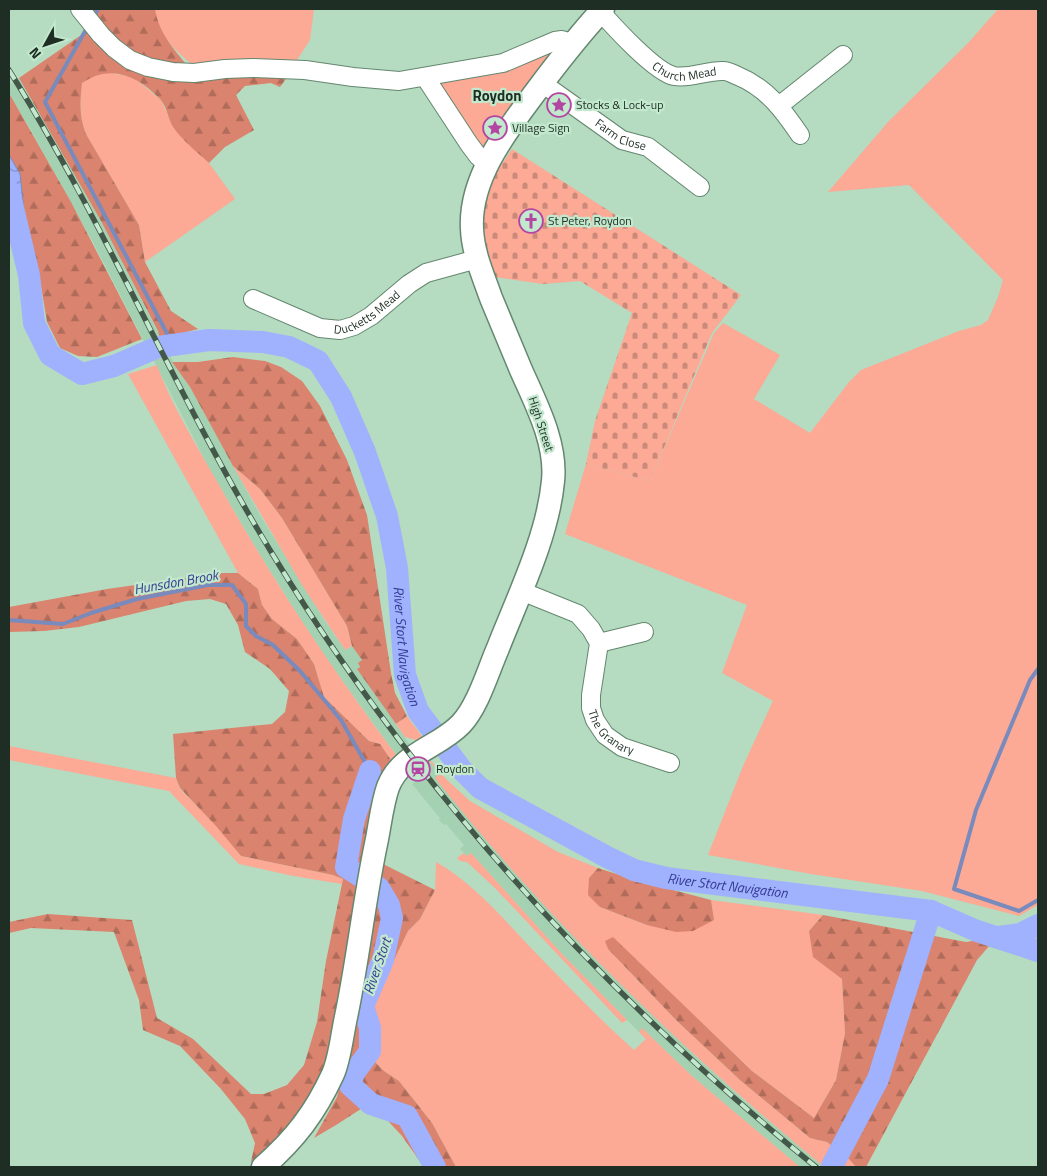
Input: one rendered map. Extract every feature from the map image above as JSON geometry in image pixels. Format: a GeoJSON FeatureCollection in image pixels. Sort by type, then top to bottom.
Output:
{"type":"FeatureCollection","features":[{"type":"Feature","properties":{"kind":"main road","name":"High Street"},"geometry":{"type":"LineString","coordinates":[[263,1167],[280,1152],[306,1123],[334,1072],[351,991],[370,876],[388,787],[400,767],[463,722],[476,699],[521,591],[541,537],[554,480],[551,447],[541,415],[504,330],[477,259],[472,232],[472,211],[480,182],[510,128],[572,43],[601,10]]}},
{"type":"Feature","properties":{"kind":"street"},"geometry":{"type":"LineString","coordinates":[[80,9],[114,48],[130,60],[148,67],[194,74],[244,68],[305,70],[399,81],[503,63],[555,41],[562,40],[572,43]]}},
{"type":"Feature","properties":{"kind":"street","name":"Church Mead"},"geometry":{"type":"LineString","coordinates":[[601,10],[630,44],[673,76],[689,76],[726,71],[758,86],[780,105],[800,135]]}},
{"type":"Feature","properties":{"kind":"street"},"geometry":{"type":"LineString","coordinates":[[780,105],[842,55]]}},
{"type":"Feature","properties":{"kind":"street"},"geometry":{"type":"LineString","coordinates":[[425,77],[469,144],[488,165]]}},
{"type":"Feature","properties":{"kind":"street","name":"Farm Close"},"geometry":{"type":"LineString","coordinates":[[542,83],[622,140],[648,147],[700,187]]}},
{"type":"Feature","properties":{"kind":"street","name":"Ducketts Mead"},"geometry":{"type":"LineString","coordinates":[[253,299],[320,328],[340,330],[354,326],[371,316],[409,284],[426,273],[477,259]]}},
{"type":"Feature","properties":{"kind":"street"},"geometry":{"type":"LineString","coordinates":[[521,591],[578,614],[591,630],[598,643],[644,632]]}},
{"type":"Feature","properties":{"kind":"street","name":"The Granary"},"geometry":{"type":"LineString","coordinates":[[598,643],[591,696],[591,708],[595,720],[605,735],[622,746],[670,763]]}},
{"type":"Feature","properties":{"kind":"shaded area"},"geometry":{"type":"Polygon","coordinates":[[[19,78],[101,221],[177,369],[190,387],[260,515],[345,650],[352,646],[362,660],[358,669],[411,746],[397,756],[299,617],[209,468],[95,246],[9,93],[9,85],[19,78]]]}},
{"type":"Feature","properties":{"kind":"shaded area"},"geometry":{"type":"Polygon","coordinates":[[[426,757],[440,775],[436,778],[493,847],[613,976],[745,1101],[824,1167],[800,1167],[692,1076],[643,1029],[639,1032],[563,955],[471,853],[467,856],[460,849],[464,845],[446,824],[444,825],[439,820],[440,818],[412,784],[415,782],[408,773],[426,757]]]}},
{"type":"Feature","properties":{"kind":"green space"},"geometry":{"type":"Polygon","coordinates":[[[87,9],[155,9],[160,27],[175,51],[194,73],[294,68],[280,87],[271,83],[245,86],[236,95],[254,130],[225,147],[209,163],[176,132],[162,102],[143,84],[124,75],[114,73],[93,77],[82,83],[81,109],[86,134],[139,225],[145,262],[171,311],[198,329],[160,339],[158,331],[101,221],[19,78],[100,22],[87,9]]]}},
{"type":"Feature","properties":{"kind":"green space"},"geometry":{"type":"Polygon","coordinates":[[[155,9],[314,9],[310,40],[297,60],[248,59],[219,61],[195,67],[174,48],[164,35],[155,9]]]}},
{"type":"Feature","properties":{"kind":"green space"},"geometry":{"type":"Polygon","coordinates":[[[998,9],[1038,9],[1038,905],[1019,916],[922,891],[811,874],[708,855],[743,766],[773,701],[722,673],[747,605],[565,534],[586,464],[650,481],[714,333],[723,323],[780,355],[754,399],[810,433],[849,382],[861,370],[959,331],[981,325],[988,320],[1003,280],[909,185],[828,192],[888,122],[969,42],[998,9]]]}},
{"type":"Feature","properties":{"kind":"green space"},"geometry":{"type":"Polygon","coordinates":[[[553,50],[492,135],[484,153],[436,86],[438,79],[553,50]]]}},
{"type":"Feature","properties":{"kind":"green space"},"geometry":{"type":"Polygon","coordinates":[[[106,72],[133,77],[161,100],[174,128],[209,163],[235,199],[145,262],[139,225],[86,134],[82,121],[82,83],[93,75],[106,72]]]}},
{"type":"Feature","properties":{"kind":"green space"},"geometry":{"type":"Polygon","coordinates":[[[9,93],[71,202],[142,339],[97,357],[78,356],[60,348],[47,322],[39,274],[25,221],[20,174],[9,155],[9,93]]]}},
{"type":"Feature","properties":{"kind":"green space"},"geometry":{"type":"Polygon","coordinates":[[[512,149],[741,295],[712,333],[650,481],[586,464],[595,421],[632,313],[580,281],[543,284],[494,277],[484,255],[481,212],[493,177],[512,149]]]}},
{"type":"Feature","properties":{"kind":"green space"},"geometry":{"type":"Polygon","coordinates":[[[233,357],[265,361],[281,367],[302,381],[320,406],[347,460],[367,515],[391,673],[395,693],[407,716],[396,724],[357,669],[360,667],[358,663],[362,660],[352,646],[347,626],[282,518],[260,489],[233,466],[190,387],[172,362],[198,362],[233,357]]]}},
{"type":"Feature","properties":{"kind":"green space"},"geometry":{"type":"Polygon","coordinates":[[[157,365],[177,410],[238,518],[303,622],[397,756],[391,760],[380,744],[369,741],[324,697],[314,664],[297,639],[272,619],[262,605],[258,589],[238,573],[128,374],[157,365]]]}},
{"type":"Feature","properties":{"kind":"green space"},"geometry":{"type":"Polygon","coordinates":[[[233,466],[260,489],[282,518],[347,626],[352,646],[345,650],[302,585],[233,466]]]}},
{"type":"Feature","properties":{"kind":"green space"},"geometry":{"type":"Polygon","coordinates":[[[221,573],[238,573],[258,589],[262,605],[272,619],[297,639],[314,664],[324,697],[369,741],[380,744],[391,760],[376,783],[371,803],[327,1063],[313,1094],[297,1118],[251,1162],[255,1143],[245,1119],[221,1089],[180,1046],[143,1030],[139,1000],[114,932],[31,928],[9,933],[9,922],[48,914],[132,920],[157,1018],[193,1039],[251,1094],[264,1094],[287,1085],[304,1065],[317,1022],[326,961],[343,879],[333,875],[241,856],[180,788],[176,778],[173,734],[272,724],[285,712],[289,691],[270,669],[245,652],[238,625],[226,604],[210,599],[186,601],[79,627],[9,632],[9,607],[107,589],[221,573]]]}},
{"type":"Feature","properties":{"kind":"green space"},"geometry":{"type":"Polygon","coordinates":[[[407,716],[424,739],[416,740],[405,737],[396,724],[407,716]]]}},
{"type":"Feature","properties":{"kind":"green space"},"geometry":{"type":"Polygon","coordinates":[[[9,746],[176,778],[180,789],[217,826],[241,856],[333,875],[343,879],[342,884],[239,864],[169,791],[9,760],[9,746]]]}},
{"type":"Feature","properties":{"kind":"green space"},"geometry":{"type":"Polygon","coordinates":[[[426,757],[470,801],[558,852],[598,868],[589,878],[600,907],[647,925],[714,920],[711,900],[823,915],[809,931],[842,979],[845,1033],[836,1080],[814,1118],[752,1071],[704,1025],[608,949],[677,1021],[740,1080],[810,1138],[827,1142],[856,1167],[824,1167],[771,1123],[669,1031],[619,983],[524,883],[435,778],[440,774],[426,757]]]}},
{"type":"Feature","properties":{"kind":"green space"},"geometry":{"type":"Polygon","coordinates":[[[464,853],[467,856],[471,853],[563,955],[627,1020],[622,1023],[496,889],[467,862],[460,861],[457,858],[464,853]]]}},
{"type":"Feature","properties":{"kind":"green space"},"geometry":{"type":"Polygon","coordinates":[[[375,860],[435,890],[420,919],[408,931],[381,987],[374,1007],[373,1047],[375,1062],[399,1081],[432,1123],[456,1167],[424,1167],[402,1136],[378,1110],[367,1105],[314,1138],[337,1097],[347,1059],[375,860]]]}},
{"type":"Feature","properties":{"kind":"green space"},"geometry":{"type":"Polygon","coordinates":[[[436,862],[450,870],[487,901],[582,1000],[634,1050],[646,1039],[639,1032],[642,1028],[692,1076],[800,1167],[456,1167],[432,1123],[399,1081],[375,1062],[373,1047],[374,1008],[381,987],[408,931],[420,919],[435,890],[436,862]]]}},
{"type":"Feature","properties":{"kind":"green space"},"geometry":{"type":"Polygon","coordinates":[[[598,868],[711,900],[714,920],[693,931],[676,932],[647,925],[600,907],[588,895],[589,878],[598,868]]]}},
{"type":"Feature","properties":{"kind":"green space"},"geometry":{"type":"Polygon","coordinates":[[[823,915],[966,942],[997,937],[977,960],[866,1167],[856,1167],[827,1142],[810,1138],[740,1080],[677,1021],[608,949],[605,941],[613,937],[752,1071],[814,1118],[836,1080],[845,1033],[842,979],[813,957],[809,931],[823,915]]]}},
{"type":"Feature","properties":{"kind":"water"},"geometry":{"type":"Polygon","coordinates":[[[9,155],[20,174],[25,221],[9,223],[9,155]]]}},
{"type":"Feature","properties":{"kind":"waterway"},"geometry":{"type":"LineString","coordinates":[[93,18],[98,9]]}},
{"type":"Feature","properties":{"kind":"waterway"},"geometry":{"type":"LineString","coordinates":[[88,26],[45,102],[173,345]]}},
{"type":"Feature","properties":{"kind":"waterway","name":"River Stort Navigation"},"geometry":{"type":"LineString","coordinates":[[9,191],[29,275],[34,323],[50,355],[82,374],[114,366],[158,347],[209,340],[263,342],[289,347],[318,361],[341,397],[365,452],[387,516],[397,568],[405,675],[418,711],[462,770],[480,788],[634,870],[666,878],[931,911],[977,931],[1038,951]]}},
{"type":"Feature","properties":{"kind":"waterway","name":"Hunsdon Brook"},"geometry":{"type":"LineString","coordinates":[[9,620],[63,624],[137,599],[208,585],[232,585],[246,604],[246,626],[256,636],[273,645],[300,671],[341,720],[370,771]]}},
{"type":"Feature","properties":{"kind":"waterway"},"geometry":{"type":"LineString","coordinates":[[1038,669],[1030,680],[976,810],[954,889],[1019,911],[1038,900]]}},
{"type":"Feature","properties":{"kind":"waterway","name":"River Stort"},"geometry":{"type":"LineString","coordinates":[[370,771],[354,819],[346,867],[379,888],[389,905],[392,918],[383,960],[363,1006],[370,1028],[370,1051],[354,1073],[350,1085],[371,1104],[407,1116],[435,1167]]}},
{"type":"Feature","properties":{"kind":"waterway"},"geometry":{"type":"LineString","coordinates":[[832,1166],[878,1079],[931,911]]}},
{"type":"Feature","properties":{"kind":"waterway","name":"River Stort Navigation"},"geometry":{"type":"LineString","coordinates":[[998,937],[1020,934],[1038,925]]}},
{"type":"Feature","properties":{"kind":"railway"},"geometry":{"type":"LineString","coordinates":[[9,70],[45,129],[78,190],[238,496],[273,555],[329,642],[388,725],[451,806],[518,884],[588,959],[661,1031],[737,1101],[816,1167]]}},
{"type":"Feature","properties":{"kind":"place","name":"Stocks & Lock-up"},"geometry":{"type":"Point","coordinates":[559,105]}},
{"type":"Feature","properties":{"kind":"place","name":"Village Sign"},"geometry":{"type":"Point","coordinates":[495,128]}},
{"type":"Feature","properties":{"kind":"place","name":"St Peter, Roydon"},"geometry":{"type":"Point","coordinates":[531,221]}},
{"type":"Feature","properties":{"kind":"place","name":"Roydon"},"geometry":{"type":"Point","coordinates":[418,769]}},
{"type":"Feature","properties":{"kind":"district","name":"Roydon"},"geometry":{"type":"Point","coordinates":[497,96]}}]}
